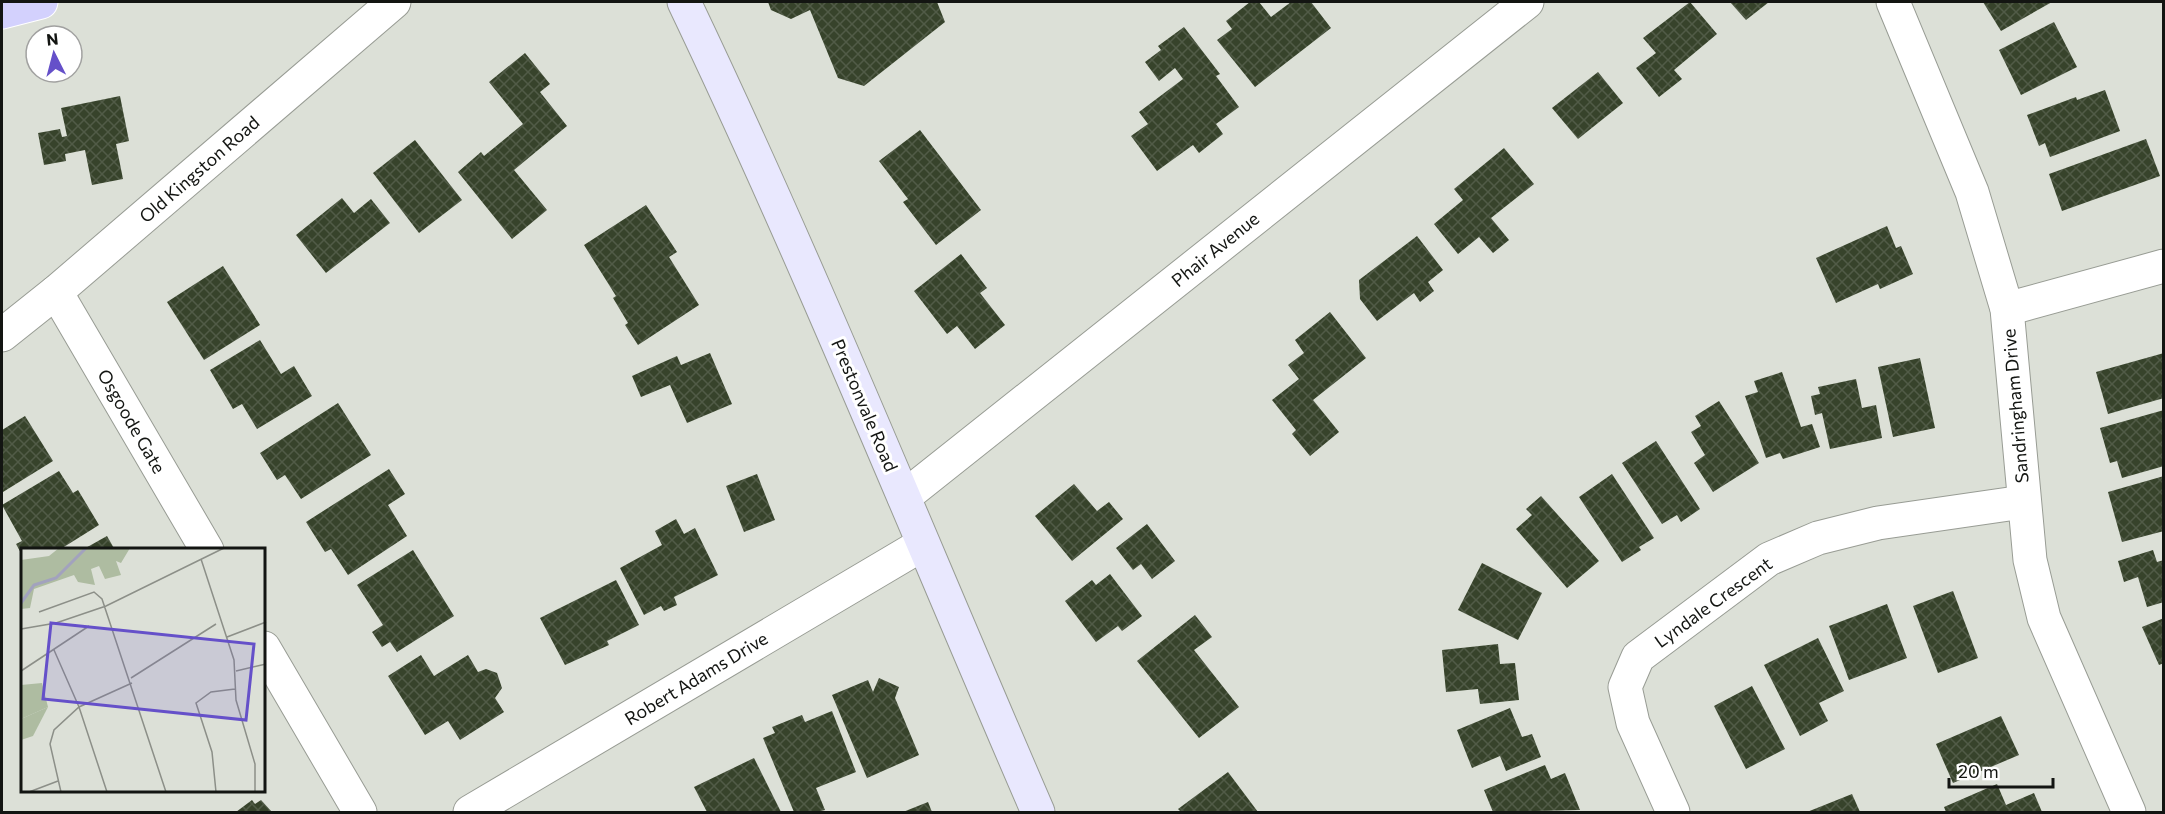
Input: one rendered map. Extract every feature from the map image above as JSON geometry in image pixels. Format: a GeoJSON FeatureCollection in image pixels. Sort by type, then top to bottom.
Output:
{"type":"FeatureCollection","features":[{"type":"Feature","properties":{"kind":"main road"},"geometry":{"type":"LineString","coordinates":[[2,12],[41,2]]}},
{"type":"Feature","properties":{"kind":"street","name":"Old Kingston Road"},"geometry":{"type":"LineString","coordinates":[[2,335],[56,292],[394,2]]}},
{"type":"Feature","properties":{"kind":"street","name":"Prestonvale Road"},"geometry":{"type":"LineString","coordinates":[[684,2],[729,94],[904,496],[922,544],[1038,813]]}},
{"type":"Feature","properties":{"kind":"street","name":"Phair Avenue"},"geometry":{"type":"LineString","coordinates":[[904,496],[1527,2]]}},
{"type":"Feature","properties":{"kind":"street","name":"Sandringham Drive"},"geometry":{"type":"LineString","coordinates":[[1893,2],[1972,192],[2007,309],[2023,502],[2030,560],[2044,618],[2129,813]]}},
{"type":"Feature","properties":{"kind":"street"},"geometry":{"type":"LineString","coordinates":[[2007,309],[2163,266]]}},
{"type":"Feature","properties":{"kind":"street","name":"Osgoode Gate"},"geometry":{"type":"LineString","coordinates":[[56,292],[206,548]]}},
{"type":"Feature","properties":{"kind":"street","name":"Lyndale Crescent"},"geometry":{"type":"LineString","coordinates":[[1673,813],[1633,723],[1625,687],[1638,657],[1769,559],[1818,538],[1878,523],[2023,502]]}},
{"type":"Feature","properties":{"kind":"street","name":"Robert Adams Drive"},"geometry":{"type":"LineString","coordinates":[[470,813],[922,544]]}},
{"type":"Feature","properties":{"kind":"street"},"geometry":{"type":"LineString","coordinates":[[266,651],[360,813]]}},
{"type":"Feature","properties":{"kind":"building"},"geometry":{"type":"Polygon","coordinates":[[[768,2],[937,2],[945,22],[864,86],[838,78],[810,10],[791,19],[771,10],[768,2]]]}},
{"type":"Feature","properties":{"kind":"building"},"geometry":{"type":"Polygon","coordinates":[[[1250,2],[1259,2],[1271,17],[1291,2],[1311,2],[1331,28],[1255,87],[1217,40],[1232,29],[1226,21],[1250,2]]]}},
{"type":"Feature","properties":{"kind":"building"},"geometry":{"type":"Polygon","coordinates":[[[1690,2],[1717,34],[1674,70],[1682,79],[1659,97],[1636,68],[1656,53],[1643,38],[1690,2]]]}},
{"type":"Feature","properties":{"kind":"building"},"geometry":{"type":"Polygon","coordinates":[[[1730,2],[1769,2],[1746,20],[1730,2]]]}},
{"type":"Feature","properties":{"kind":"building"},"geometry":{"type":"Polygon","coordinates":[[[1983,2],[2052,2],[2001,31],[1983,2]]]}},
{"type":"Feature","properties":{"kind":"building"},"geometry":{"type":"Polygon","coordinates":[[[2054,22],[2077,67],[2021,95],[1999,50],[2054,22]]]}},
{"type":"Feature","properties":{"kind":"building"},"geometry":{"type":"Polygon","coordinates":[[[1184,27],[1220,74],[1216,76],[1239,107],[1216,124],[1223,134],[1199,153],[1193,145],[1157,171],[1131,136],[1148,124],[1139,112],[1183,79],[1175,68],[1159,81],[1145,62],[1161,50],[1158,46],[1184,27]]]}},
{"type":"Feature","properties":{"kind":"building"},"geometry":{"type":"Polygon","coordinates":[[[525,53],[550,84],[540,92],[567,126],[514,170],[547,210],[512,239],[458,172],[481,152],[484,156],[523,124],[489,82],[525,53]]]}},
{"type":"Feature","properties":{"kind":"building"},"geometry":{"type":"Polygon","coordinates":[[[1598,72],[1623,103],[1578,139],[1552,108],[1598,72]]]}},
{"type":"Feature","properties":{"kind":"building"},"geometry":{"type":"Polygon","coordinates":[[[2105,90],[2120,131],[2050,157],[2045,143],[2039,146],[2027,115],[2076,97],[2077,100],[2105,90]]]}},
{"type":"Feature","properties":{"kind":"building"},"geometry":{"type":"Polygon","coordinates":[[[120,96],[129,141],[116,144],[123,179],[92,185],[85,150],[65,154],[66,161],[44,165],[38,133],[60,129],[62,137],[67,136],[61,108],[120,96]]]}},
{"type":"Feature","properties":{"kind":"building"},"geometry":{"type":"Polygon","coordinates":[[[920,130],[981,210],[936,245],[903,202],[908,199],[879,161],[920,130]]]}},
{"type":"Feature","properties":{"kind":"building"},"geometry":{"type":"Polygon","coordinates":[[[2146,139],[2160,176],[2062,211],[2049,174],[2146,139]]]}},
{"type":"Feature","properties":{"kind":"building"},"geometry":{"type":"Polygon","coordinates":[[[415,140],[462,200],[419,233],[373,173],[415,140]]]}},
{"type":"Feature","properties":{"kind":"building"},"geometry":{"type":"Polygon","coordinates":[[[1504,148],[1534,184],[1491,218],[1509,240],[1493,253],[1479,237],[1458,254],[1434,224],[1463,200],[1454,189],[1504,148]]]}},
{"type":"Feature","properties":{"kind":"building"},"geometry":{"type":"Polygon","coordinates":[[[342,198],[354,213],[371,199],[390,223],[326,273],[296,235],[342,198]]]}},
{"type":"Feature","properties":{"kind":"building"},"geometry":{"type":"Polygon","coordinates":[[[646,205],[677,252],[669,257],[699,305],[638,345],[625,325],[628,323],[613,298],[616,296],[584,245],[646,205]]]}},
{"type":"Feature","properties":{"kind":"building"},"geometry":{"type":"Polygon","coordinates":[[[1887,226],[1896,248],[1901,246],[1913,274],[1880,289],[1878,284],[1836,303],[1816,258],[1887,226]]]}},
{"type":"Feature","properties":{"kind":"building"},"geometry":{"type":"Polygon","coordinates":[[[1417,236],[1443,270],[1428,282],[1434,291],[1420,302],[1414,293],[1377,321],[1360,299],[1359,280],[1417,236]]]}},
{"type":"Feature","properties":{"kind":"building"},"geometry":{"type":"Polygon","coordinates":[[[961,254],[987,288],[980,293],[1005,325],[975,349],[957,326],[947,334],[914,291],[961,254]]]}},
{"type":"Feature","properties":{"kind":"building"},"geometry":{"type":"Polygon","coordinates":[[[223,266],[260,325],[204,360],[167,302],[223,266]]]}},
{"type":"Feature","properties":{"kind":"building"},"geometry":{"type":"Polygon","coordinates":[[[1330,312],[1366,358],[1313,400],[1339,432],[1310,456],[1292,434],[1296,430],[1272,400],[1299,379],[1288,365],[1304,353],[1295,340],[1330,312]]]}},
{"type":"Feature","properties":{"kind":"building"},"geometry":{"type":"Polygon","coordinates":[[[260,340],[281,374],[294,366],[312,396],[257,429],[242,404],[233,409],[210,370],[260,340]]]}},
{"type":"Feature","properties":{"kind":"building"},"geometry":{"type":"Polygon","coordinates":[[[710,353],[732,404],[687,423],[670,385],[641,397],[632,376],[677,356],[681,365],[710,353]]]}},
{"type":"Feature","properties":{"kind":"building"},"geometry":{"type":"Polygon","coordinates":[[[2164,353],[2164,398],[2108,414],[2096,372],[2164,353]]]}},
{"type":"Feature","properties":{"kind":"building"},"geometry":{"type":"Polygon","coordinates":[[[1920,358],[1935,428],[1893,437],[1878,367],[1920,358]]]}},
{"type":"Feature","properties":{"kind":"building"},"geometry":{"type":"Polygon","coordinates":[[[1782,372],[1801,427],[1812,424],[1820,447],[1783,459],[1780,453],[1766,458],[1745,396],[1758,392],[1754,381],[1782,372]]]}},
{"type":"Feature","properties":{"kind":"building"},"geometry":{"type":"Polygon","coordinates":[[[1856,379],[1862,408],[1876,405],[1882,438],[1830,449],[1822,413],[1815,415],[1811,396],[1820,394],[1818,387],[1856,379]]]}},
{"type":"Feature","properties":{"kind":"building"},"geometry":{"type":"Polygon","coordinates":[[[1719,401],[1759,463],[1713,492],[1694,463],[1705,455],[1691,432],[1701,426],[1695,416],[1719,401]]]}},
{"type":"Feature","properties":{"kind":"building"},"geometry":{"type":"Polygon","coordinates":[[[338,403],[371,455],[301,499],[285,475],[277,480],[260,453],[338,403]]]}},
{"type":"Feature","properties":{"kind":"building"},"geometry":{"type":"Polygon","coordinates":[[[2164,410],[2164,466],[2122,478],[2117,461],[2110,463],[2100,428],[2164,410]]]}},
{"type":"Feature","properties":{"kind":"building"},"geometry":{"type":"Polygon","coordinates":[[[25,416],[53,461],[3,492],[2,430],[25,416]]]}},
{"type":"Feature","properties":{"kind":"building"},"geometry":{"type":"Polygon","coordinates":[[[1656,441],[1700,509],[1681,522],[1677,515],[1662,524],[1622,463],[1656,441]]]}},
{"type":"Feature","properties":{"kind":"building"},"geometry":{"type":"Polygon","coordinates":[[[389,469],[405,494],[388,505],[407,536],[348,575],[331,549],[325,552],[306,522],[389,469]]]}},
{"type":"Feature","properties":{"kind":"building"},"geometry":{"type":"Polygon","coordinates":[[[59,471],[73,493],[78,490],[99,525],[62,548],[21,548],[21,553],[16,544],[22,541],[2,505],[59,471]]]}},
{"type":"Feature","properties":{"kind":"building"},"geometry":{"type":"Polygon","coordinates":[[[757,474],[775,520],[744,532],[726,486],[757,474]]]}},
{"type":"Feature","properties":{"kind":"building"},"geometry":{"type":"Polygon","coordinates":[[[1612,474],[1654,538],[1622,562],[1579,497],[1612,474]]]}},
{"type":"Feature","properties":{"kind":"building"},"geometry":{"type":"Polygon","coordinates":[[[2164,476],[2164,531],[2122,542],[2108,492],[2164,476]]]}},
{"type":"Feature","properties":{"kind":"building"},"geometry":{"type":"Polygon","coordinates":[[[1074,484],[1097,511],[1109,502],[1123,519],[1072,561],[1035,516],[1074,484]]]}},
{"type":"Feature","properties":{"kind":"building"},"geometry":{"type":"Polygon","coordinates":[[[1541,496],[1599,561],[1567,588],[1516,529],[1532,515],[1526,509],[1541,496]]]}},
{"type":"Feature","properties":{"kind":"building"},"geometry":{"type":"Polygon","coordinates":[[[676,519],[684,534],[695,528],[718,575],[674,597],[677,605],[664,611],[661,606],[644,615],[620,568],[662,545],[655,531],[676,519]]]}},
{"type":"Feature","properties":{"kind":"building"},"geometry":{"type":"Polygon","coordinates":[[[1147,524],[1175,561],[1152,579],[1141,564],[1133,570],[1116,548],[1147,524]]]}},
{"type":"Feature","properties":{"kind":"building"},"geometry":{"type":"Polygon","coordinates":[[[107,536],[114,548],[86,548],[107,536]]]}},
{"type":"Feature","properties":{"kind":"building"},"geometry":{"type":"Polygon","coordinates":[[[413,550],[454,616],[397,652],[390,642],[382,647],[372,632],[383,625],[357,585],[413,550]]]}},
{"type":"Feature","properties":{"kind":"building"},"geometry":{"type":"Polygon","coordinates":[[[2153,550],[2157,562],[2164,560],[2164,602],[2147,607],[2138,577],[2124,582],[2118,561],[2153,550]]]}},
{"type":"Feature","properties":{"kind":"building"},"geometry":{"type":"Polygon","coordinates":[[[1482,563],[1542,593],[1518,640],[1458,610],[1482,563]]]}},
{"type":"Feature","properties":{"kind":"building"},"geometry":{"type":"Polygon","coordinates":[[[1110,574],[1142,616],[1122,631],[1118,626],[1096,642],[1065,601],[1092,580],[1096,585],[1110,574]]]}},
{"type":"Feature","properties":{"kind":"building"},"geometry":{"type":"Polygon","coordinates":[[[616,580],[639,625],[607,641],[609,645],[565,665],[540,618],[616,580]]]}},
{"type":"Feature","properties":{"kind":"building"},"geometry":{"type":"Polygon","coordinates":[[[1953,591],[1978,658],[1938,673],[1913,606],[1953,591]]]}},
{"type":"Feature","properties":{"kind":"building"},"geometry":{"type":"Polygon","coordinates":[[[1887,604],[1907,658],[1849,680],[1829,626],[1887,604]]]}},
{"type":"Feature","properties":{"kind":"building"},"geometry":{"type":"Polygon","coordinates":[[[1195,615],[1212,637],[1194,650],[1239,707],[1199,738],[1137,661],[1195,615]]]}},
{"type":"Feature","properties":{"kind":"building"},"geometry":{"type":"Polygon","coordinates":[[[2164,618],[2164,663],[2159,665],[2142,627],[2164,618]]]}},
{"type":"Feature","properties":{"kind":"building"},"geometry":{"type":"Polygon","coordinates":[[[1818,638],[1844,691],[1819,703],[1828,721],[1800,736],[1764,665],[1818,638]]]}},
{"type":"Feature","properties":{"kind":"building"},"geometry":{"type":"Polygon","coordinates":[[[1498,644],[1500,664],[1515,663],[1519,700],[1480,704],[1478,689],[1446,692],[1442,650],[1498,644]]]}},
{"type":"Feature","properties":{"kind":"building"},"geometry":{"type":"Polygon","coordinates":[[[421,655],[434,676],[468,655],[478,672],[486,669],[497,673],[502,688],[495,698],[504,712],[460,740],[448,721],[425,735],[388,676],[421,655]]]}},
{"type":"Feature","properties":{"kind":"building"},"geometry":{"type":"Polygon","coordinates":[[[879,678],[899,687],[895,698],[919,755],[867,778],[832,695],[868,680],[873,692],[879,678]]]}},
{"type":"Feature","properties":{"kind":"building"},"geometry":{"type":"Polygon","coordinates":[[[1752,686],[1785,749],[1746,769],[1714,706],[1752,686]]]}},
{"type":"Feature","properties":{"kind":"building"},"geometry":{"type":"Polygon","coordinates":[[[1510,708],[1522,737],[1532,734],[1541,757],[1506,771],[1500,756],[1472,768],[1457,730],[1510,708]]]}},
{"type":"Feature","properties":{"kind":"building"},"geometry":{"type":"Polygon","coordinates":[[[832,711],[856,772],[816,788],[825,810],[794,812],[763,738],[775,733],[772,727],[802,715],[805,722],[832,711]]]}},
{"type":"Feature","properties":{"kind":"building"},"geometry":{"type":"Polygon","coordinates":[[[2001,716],[2019,755],[1953,783],[1936,744],[2001,716]]]}},
{"type":"Feature","properties":{"kind":"building"},"geometry":{"type":"Polygon","coordinates":[[[754,758],[781,812],[707,812],[694,787],[754,758]]]}},
{"type":"Feature","properties":{"kind":"building"},"geometry":{"type":"Polygon","coordinates":[[[1545,765],[1551,779],[1565,773],[1580,810],[1493,812],[1484,790],[1545,765]]]}},
{"type":"Feature","properties":{"kind":"building"},"geometry":{"type":"Polygon","coordinates":[[[1228,772],[1258,812],[1181,812],[1178,809],[1228,772]]]}},
{"type":"Feature","properties":{"kind":"building"},"geometry":{"type":"Polygon","coordinates":[[[1997,784],[2006,805],[2034,793],[2042,812],[1946,812],[1944,807],[1997,784]]]}},
{"type":"Feature","properties":{"kind":"building"},"geometry":{"type":"Polygon","coordinates":[[[1852,794],[1860,812],[1807,812],[1852,794]]]}},
{"type":"Feature","properties":{"kind":"building"},"geometry":{"type":"Polygon","coordinates":[[[252,800],[255,804],[261,800],[272,812],[236,812],[252,800]]]}},
{"type":"Feature","properties":{"kind":"building"},"geometry":{"type":"Polygon","coordinates":[[[928,802],[932,812],[903,812],[928,802]]]}}]}
